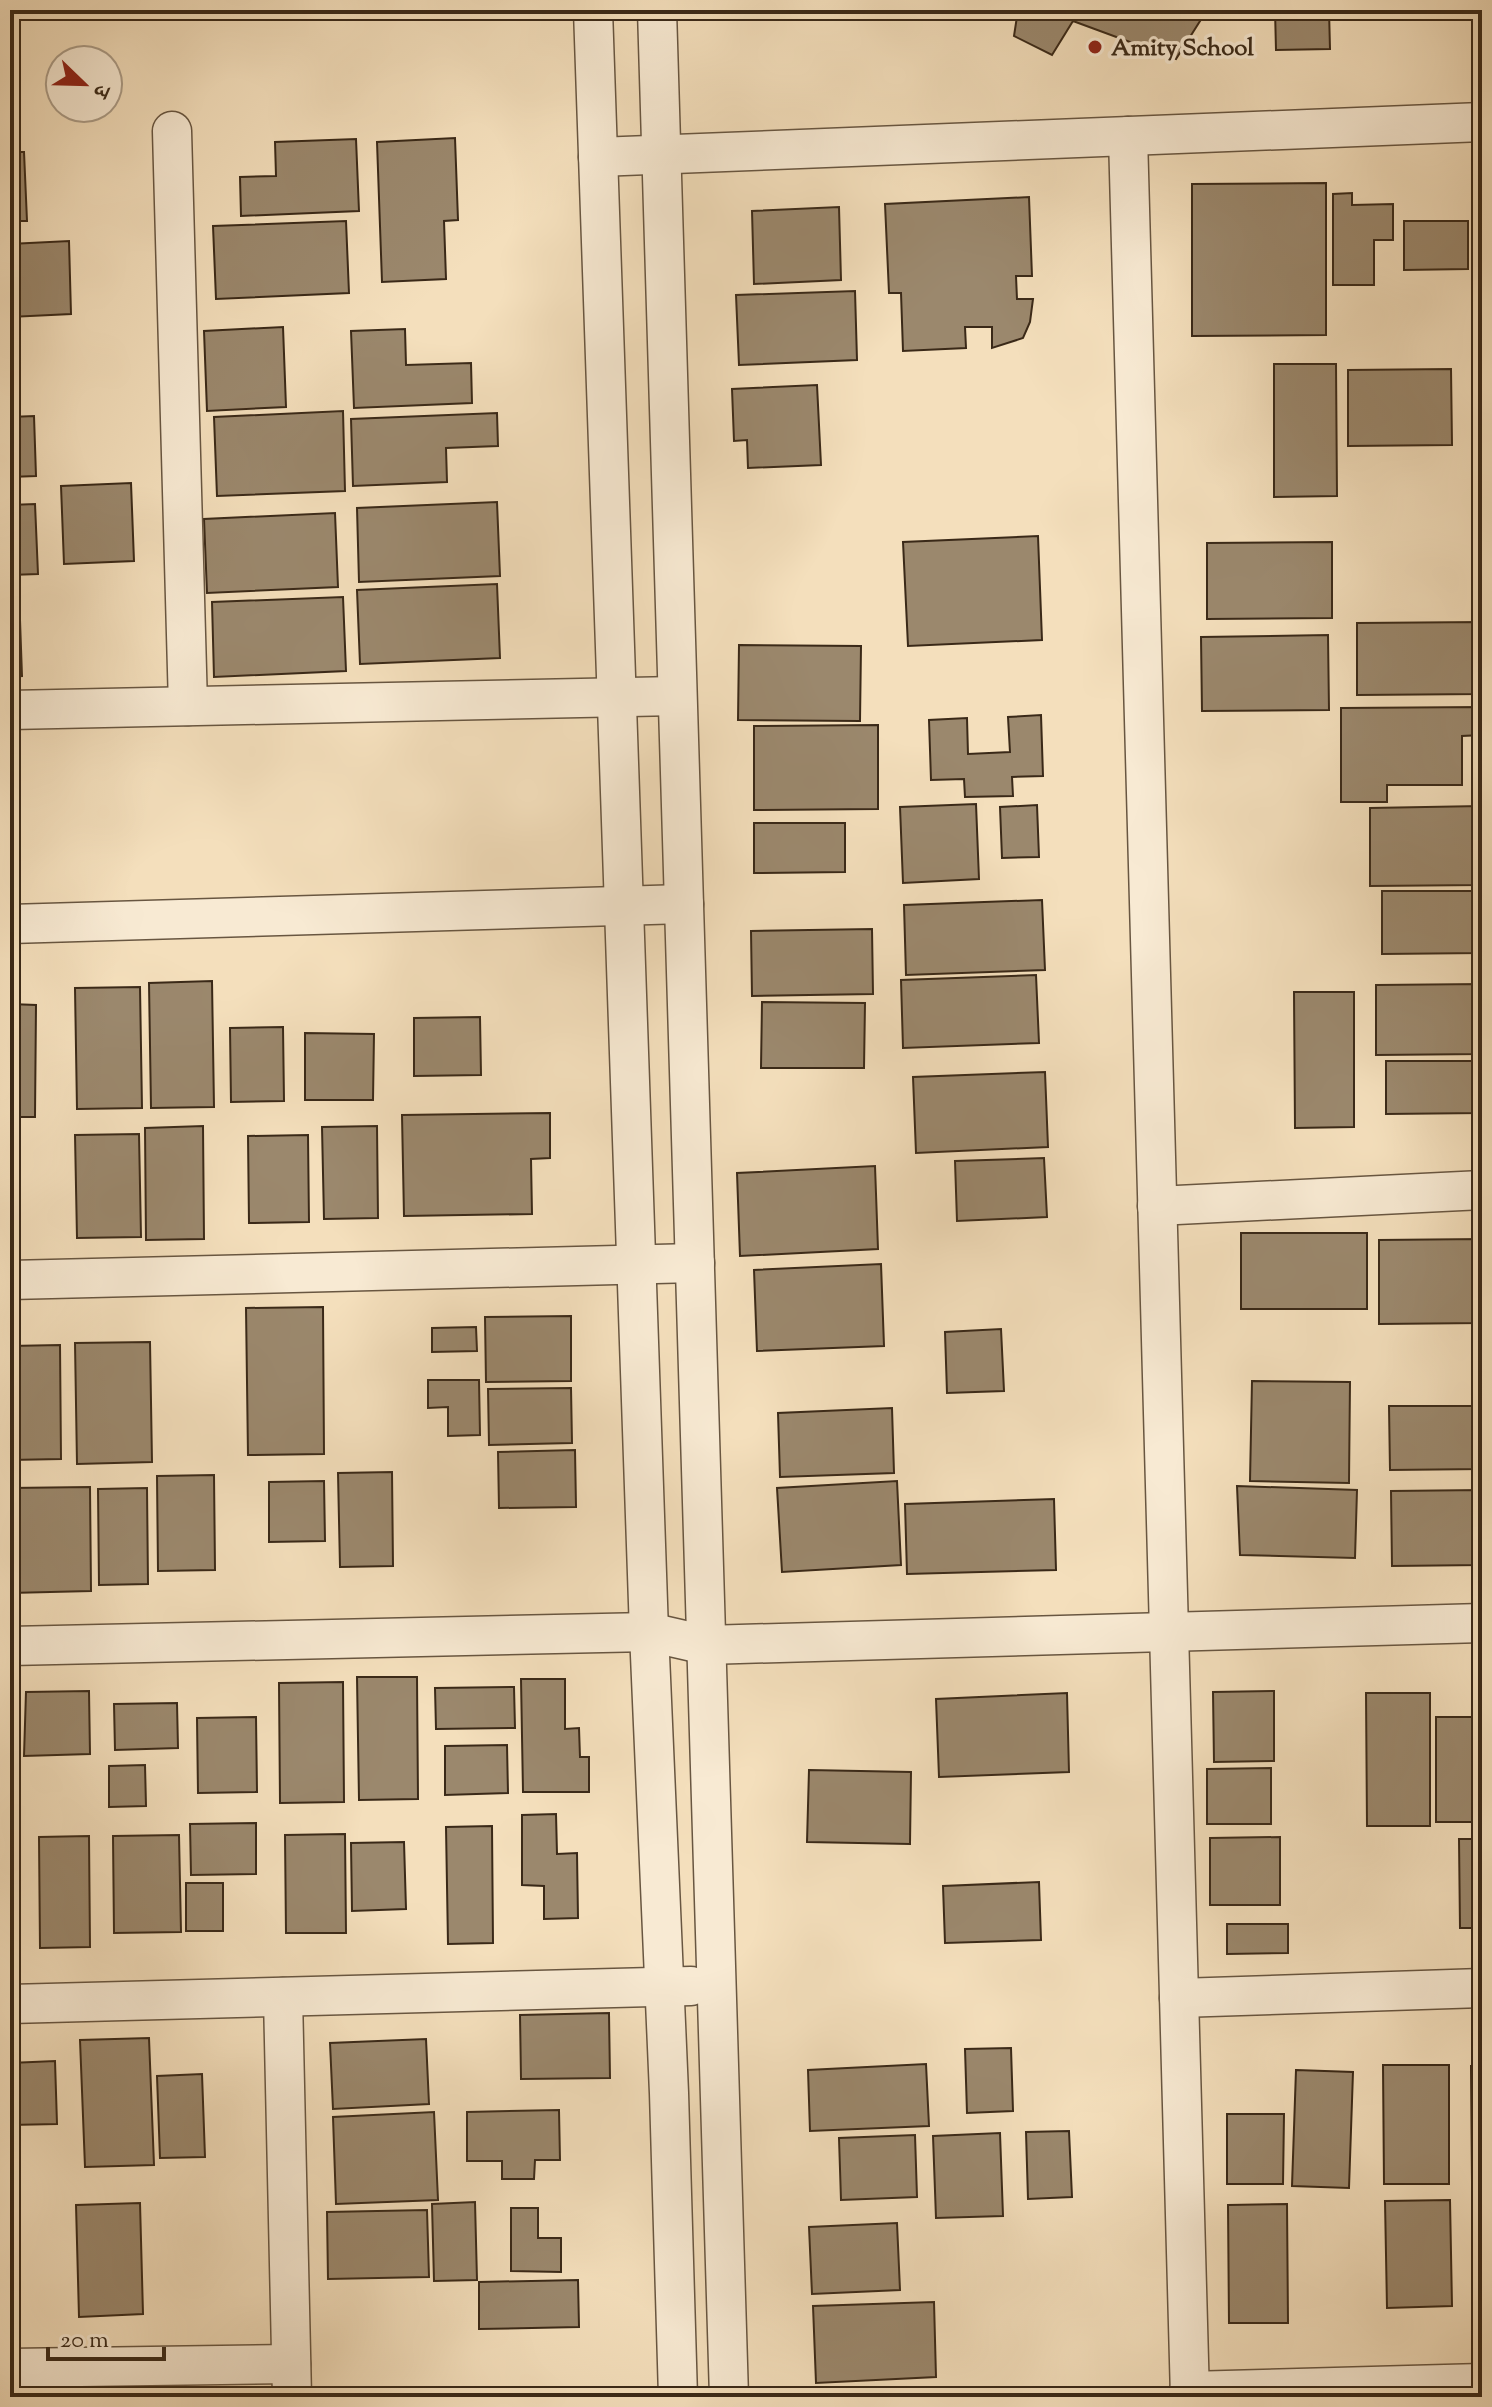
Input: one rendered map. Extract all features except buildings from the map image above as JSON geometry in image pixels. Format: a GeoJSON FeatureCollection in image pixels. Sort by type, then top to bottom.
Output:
{"type":"FeatureCollection","features":[{"type":"Feature","properties":{"kind":"street"},"geometry":{"type":"LineString","coordinates":[[593,10],[678,2397]]}},
{"type":"Feature","properties":{"kind":"street"},"geometry":{"type":"LineString","coordinates":[[657,10],[729,2397]]}},
{"type":"Feature","properties":{"kind":"street"},"geometry":{"type":"LineString","coordinates":[[598,157],[1482,122]]}},
{"type":"Feature","properties":{"kind":"street"},"geometry":{"type":"LineString","coordinates":[[172,131],[188,706]]}},
{"type":"Feature","properties":{"kind":"street"},"geometry":{"type":"LineString","coordinates":[[1128,136],[1189,2394],[1482,2383]]}},
{"type":"Feature","properties":{"kind":"street"},"geometry":{"type":"LineString","coordinates":[[10,710],[677,696]]}},
{"type":"Feature","properties":{"kind":"street"},"geometry":{"type":"LineString","coordinates":[[10,924],[684,904]]}},
{"type":"Feature","properties":{"kind":"street"},"geometry":{"type":"LineString","coordinates":[[1157,1206],[1482,1190]]}},
{"type":"Feature","properties":{"kind":"street"},"geometry":{"type":"LineString","coordinates":[[10,1280],[695,1263]]}},
{"type":"Feature","properties":{"kind":"street"},"geometry":{"type":"LineString","coordinates":[[10,1646],[649,1632],[706,1645],[1482,1623]]}},
{"type":"Feature","properties":{"kind":"street"},"geometry":{"type":"LineString","coordinates":[[10,2004],[716,1985]]}},
{"type":"Feature","properties":{"kind":"street"},"geometry":{"type":"LineString","coordinates":[[1179,1998],[1482,1988]]}},
{"type":"Feature","properties":{"kind":"street"},"geometry":{"type":"LineString","coordinates":[[10,2368],[291,2380],[283,1997]]}},
{"type":"Feature","properties":{"kind":"place","name":"Amity School"},"geometry":{"type":"Point","coordinates":[1095,47]}}]}
